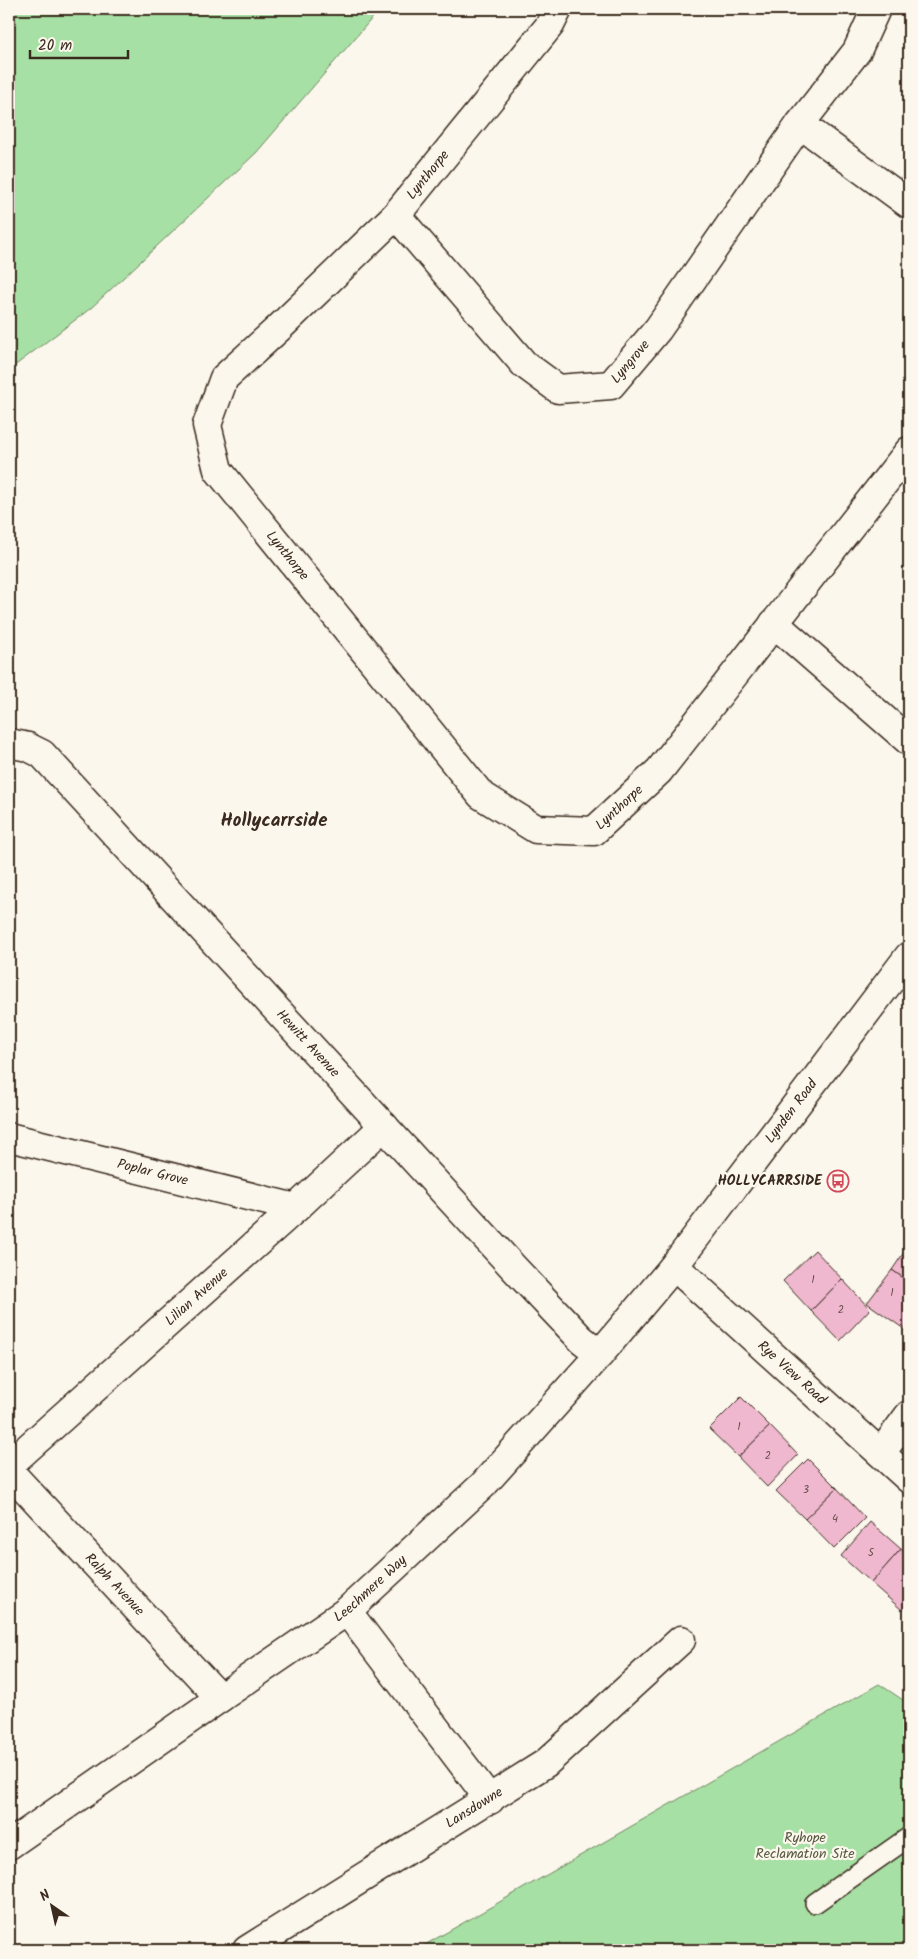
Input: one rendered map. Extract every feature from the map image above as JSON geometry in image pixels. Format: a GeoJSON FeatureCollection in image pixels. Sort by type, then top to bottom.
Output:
{"type":"FeatureCollection","features":[{"type":"Feature","properties":{"kind":"street","name":"Lynthorpe"},"geometry":{"type":"LineString","coordinates":[[558,9],[550,25],[396,215],[279,328],[224,378],[207,425],[218,470],[481,794],[536,829],[594,831],[658,771],[909,451]]}},
{"type":"Feature","properties":{"kind":"street","name":"Lyngrove"},"geometry":{"type":"LineString","coordinates":[[396,215],[524,364],[558,389],[611,385],[658,329],[800,124],[857,51],[876,9]]}},
{"type":"Feature","properties":{"kind":"street"},"geometry":{"type":"LineString","coordinates":[[800,124],[909,204]]}},
{"type":"Feature","properties":{"kind":"street"},"geometry":{"type":"LineString","coordinates":[[774,623],[909,741]]}},
{"type":"Feature","properties":{"kind":"street","name":"Hewitt Avenue"},"geometry":{"type":"LineString","coordinates":[[9,743],[28,747],[42,754],[581,1340],[600,1354]]}},
{"type":"Feature","properties":{"kind":"street","name":"Lynden Road"},"geometry":{"type":"LineString","coordinates":[[674,1266],[909,956]]}},
{"type":"Feature","properties":{"kind":"street","name":"Lilian Avenue"},"geometry":{"type":"LineString","coordinates":[[9,1465],[296,1208],[384,1126]]}},
{"type":"Feature","properties":{"kind":"street","name":"Poplar Grove"},"geometry":{"type":"LineString","coordinates":[[9,1137],[296,1208]]}},
{"type":"Feature","properties":{"kind":"street","name":"Leechmere Way"},"geometry":{"type":"LineString","coordinates":[[9,1845],[347,1611],[483,1485],[600,1354],[674,1266]]}},
{"type":"Feature","properties":{"kind":"street","name":"Rye View Road"},"geometry":{"type":"LineString","coordinates":[[674,1266],[909,1479]]}},
{"type":"Feature","properties":{"kind":"street"},"geometry":{"type":"LineString","coordinates":[[881,1453],[909,1415]]}},
{"type":"Feature","properties":{"kind":"street","name":"Ralph Avenue"},"geometry":{"type":"LineString","coordinates":[[9,1471],[220,1698]]}},
{"type":"Feature","properties":{"kind":"street"},"geometry":{"type":"LineString","coordinates":[[347,1611],[490,1800]]}},
{"type":"Feature","properties":{"kind":"street","name":"Lansdowne"},"geometry":{"type":"LineString","coordinates":[[247,1950],[546,1764],[681,1640]]}},
{"type":"Feature","properties":{"kind":"lane"},"geometry":{"type":"LineString","coordinates":[[815,1903],[909,1837]]}},
{"type":"Feature","properties":{"kind":"green space"},"geometry":{"type":"Polygon","coordinates":[[[9,9],[380,9],[256,153],[91,308],[9,370],[9,9]]]}},
{"type":"Feature","properties":{"kind":"green space","name":"Ryhope Reclamation Site"},"geometry":{"type":"Polygon","coordinates":[[[879,1684],[909,1704],[909,1950],[416,1950],[879,1684]]]}},
{"type":"Feature","properties":{"kind":"building"},"geometry":{"type":"Polygon","coordinates":[[[909,1245],[909,1282],[892,1270],[909,1245]]]}},
{"type":"Feature","properties":{"kind":"building"},"geometry":{"type":"Polygon","coordinates":[[[815,1250],[842,1279],[811,1311],[783,1281],[815,1250]]]}},
{"type":"Feature","properties":{"kind":"building"},"geometry":{"type":"Polygon","coordinates":[[[892,1270],[909,1282],[909,1321],[904,1329],[867,1303],[892,1270]]]}},
{"type":"Feature","properties":{"kind":"building"},"geometry":{"type":"Polygon","coordinates":[[[842,1279],[870,1309],[840,1341],[811,1311],[842,1279]]]}},
{"type":"Feature","properties":{"kind":"building"},"geometry":{"type":"Polygon","coordinates":[[[741,1397],[770,1426],[738,1457],[709,1429],[741,1397]]]}},
{"type":"Feature","properties":{"kind":"building"},"geometry":{"type":"Polygon","coordinates":[[[770,1426],[798,1455],[767,1487],[738,1457],[770,1426]]]}},
{"type":"Feature","properties":{"kind":"building"},"geometry":{"type":"Polygon","coordinates":[[[808,1459],[837,1488],[805,1519],[776,1491],[808,1459]]]}},
{"type":"Feature","properties":{"kind":"building"},"geometry":{"type":"Polygon","coordinates":[[[837,1488],[865,1518],[834,1549],[805,1519],[837,1488]]]}},
{"type":"Feature","properties":{"kind":"building"},"geometry":{"type":"Polygon","coordinates":[[[870,1522],[901,1549],[871,1583],[841,1556],[870,1522]]]}},
{"type":"Feature","properties":{"kind":"building"},"geometry":{"type":"Polygon","coordinates":[[[901,1549],[909,1557],[909,1602],[902,1610],[871,1583],[901,1549]]]}},
{"type":"Feature","properties":{"kind":"place","name":"HOLLYCARRSIDE"},"geometry":{"type":"Point","coordinates":[838,1181]}},
{"type":"Feature","properties":{"kind":"district","name":"Hollycarrside"},"geometry":{"type":"Point","coordinates":[274,821]}}]}
